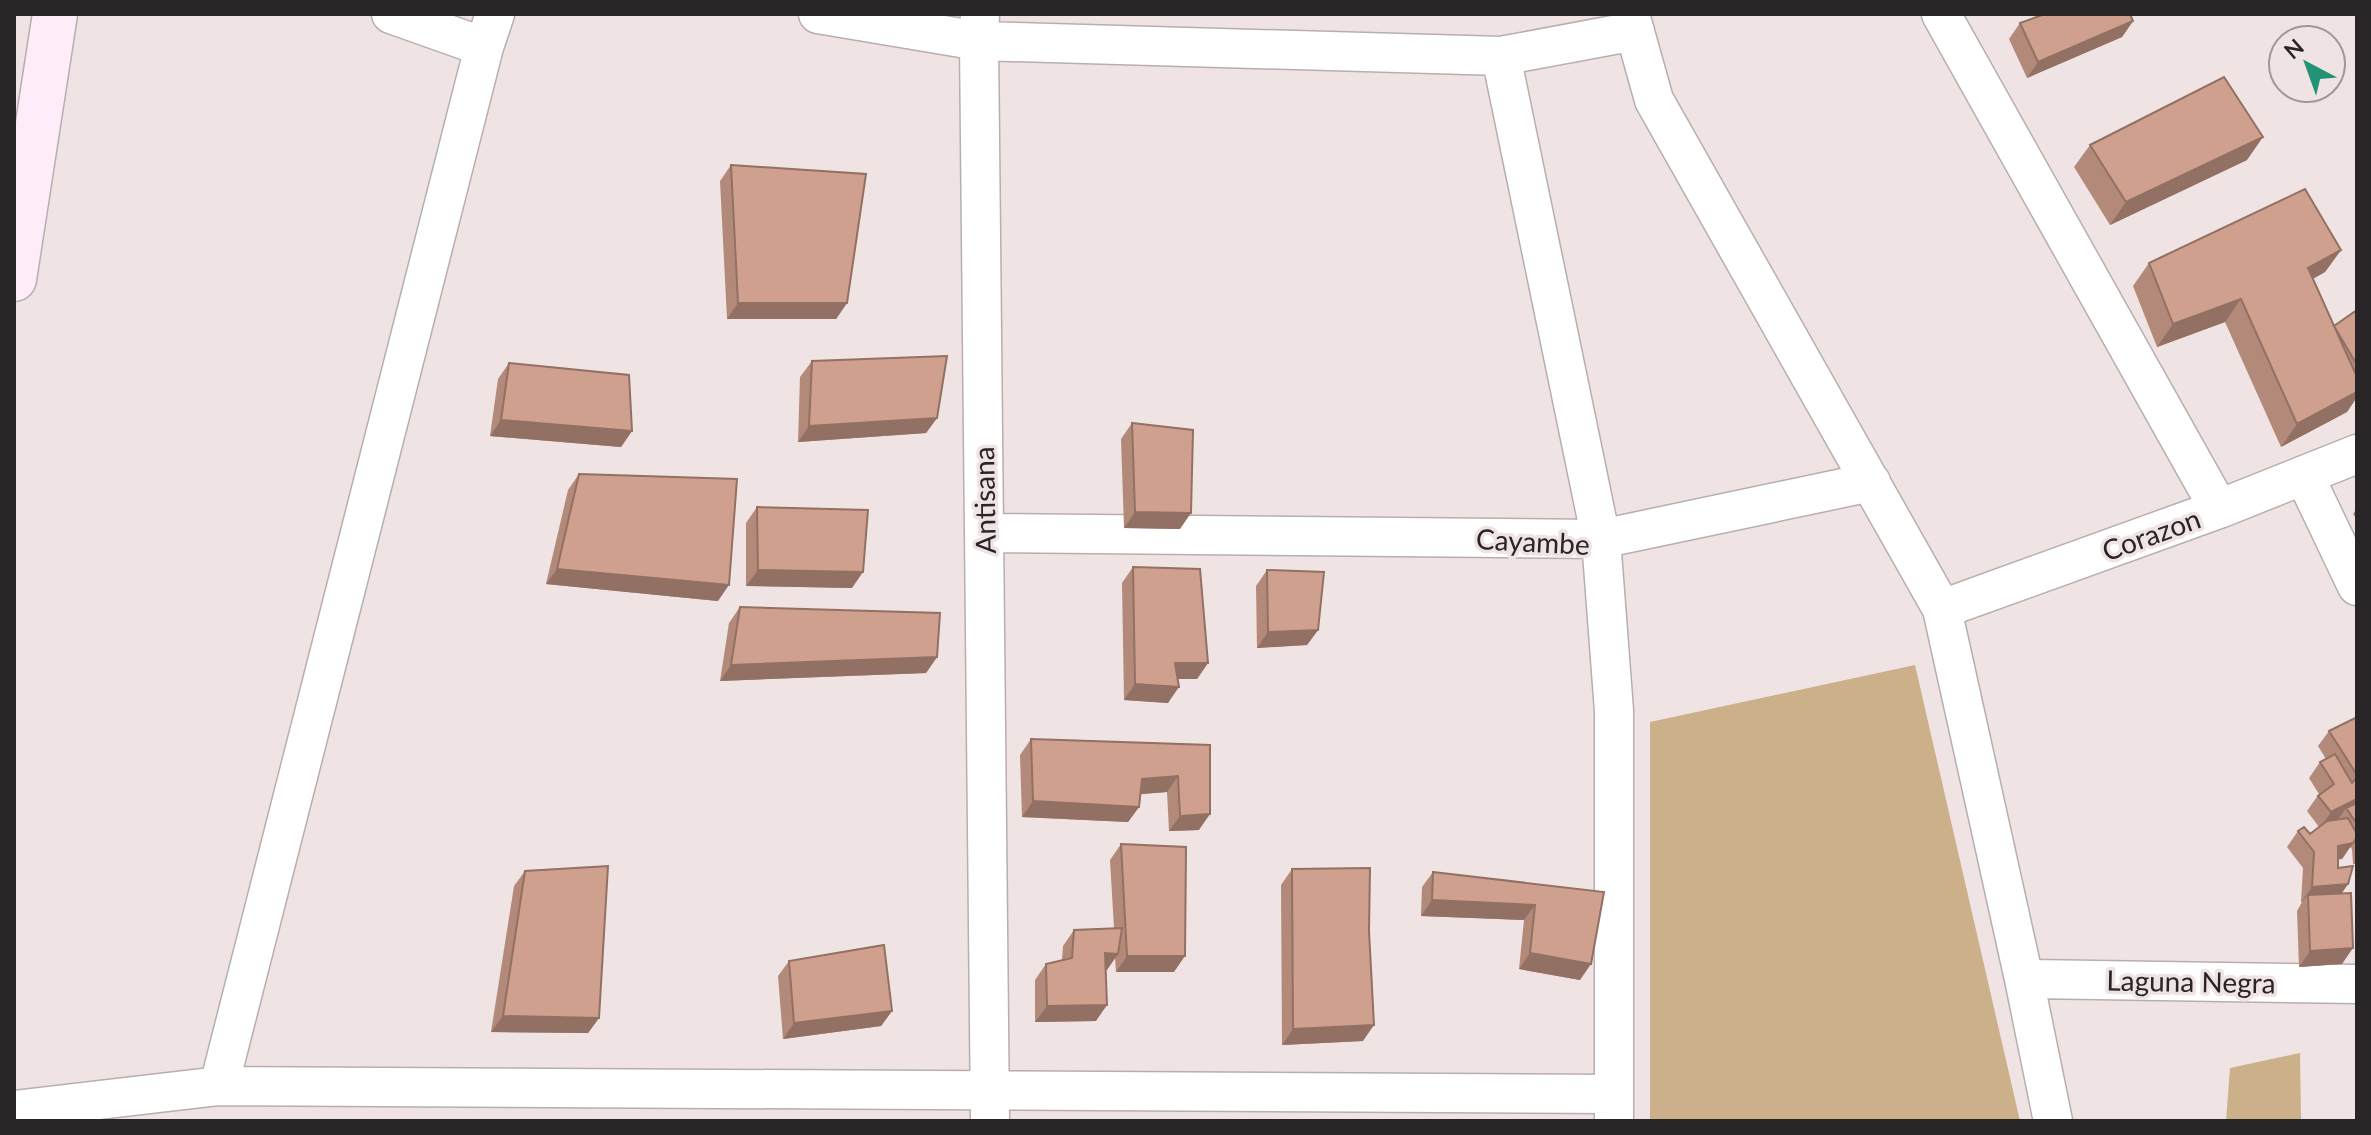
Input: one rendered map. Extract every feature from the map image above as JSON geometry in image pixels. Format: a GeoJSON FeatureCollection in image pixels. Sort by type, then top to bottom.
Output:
{"type":"FeatureCollection","features":[{"type":"Feature","properties":{"kind":"main road"},"geometry":{"type":"LineString","coordinates":[[14,279],[55,14]]}},
{"type":"Feature","properties":{"kind":"street"},"geometry":{"type":"LineString","coordinates":[[219,1086],[490,30],[391,14]]}},
{"type":"Feature","properties":{"kind":"street"},"geometry":{"type":"LineString","coordinates":[[818,14],[979,28],[1501,56],[1633,23],[1654,100],[1942,609],[2053,1121]]}},
{"type":"Feature","properties":{"kind":"street"},"geometry":{"type":"LineString","coordinates":[[1941,14],[2219,509]]}},
{"type":"Feature","properties":{"kind":"street","name":"Antisana"},"geometry":{"type":"LineString","coordinates":[[979,28],[990,1106]]}},
{"type":"Feature","properties":{"kind":"street"},"geometry":{"type":"LineString","coordinates":[[1501,56],[1601,539],[1871,482]]}},
{"type":"Feature","properties":{"kind":"street","name":"Corazon"},"geometry":{"type":"LineString","coordinates":[[1942,609],[2219,509],[2357,454]]}},
{"type":"Feature","properties":{"kind":"street"},"geometry":{"type":"LineString","coordinates":[[2304,475],[2357,586]]}},
{"type":"Feature","properties":{"kind":"street","name":"Cayambe"},"geometry":{"type":"LineString","coordinates":[[984,533],[1601,539],[1614,711],[1614,1108]]}},
{"type":"Feature","properties":{"kind":"street","name":"Laguna Negra"},"geometry":{"type":"LineString","coordinates":[[2024,979],[2357,984]]}},
{"type":"Feature","properties":{"kind":"street"},"geometry":{"type":"LineString","coordinates":[[14,1110],[219,1086],[990,1106],[1614,1108]]}},
{"type":"Feature","properties":{"kind":"shaded area"},"geometry":{"type":"Polygon","coordinates":[[[1915,665],[2020,1121],[1650,1121],[1650,722],[1915,665]]]}},
{"type":"Feature","properties":{"kind":"shaded area"},"geometry":{"type":"Polygon","coordinates":[[[2300,1053],[2301,1121],[2226,1121],[2230,1068],[2300,1053]]]}},
{"type":"Feature","properties":{"kind":"shaded area"},"geometry":{"type":"Polygon","coordinates":[[[1050,1120],[1578,1121],[1050,1121],[1050,1120]]]}},
{"type":"Feature","properties":{"kind":"building"},"geometry":{"type":"Polygon","coordinates":[[[2045,14],[2130,14],[2133,21],[2038,62],[2020,23],[2045,14]]]}},
{"type":"Feature","properties":{"kind":"building"},"geometry":{"type":"Polygon","coordinates":[[[2224,77],[2263,137],[2126,202],[2090,145],[2224,77]]]}},
{"type":"Feature","properties":{"kind":"building"},"geometry":{"type":"Polygon","coordinates":[[[731,165],[866,174],[847,303],[738,303],[731,165]]]}},
{"type":"Feature","properties":{"kind":"building"},"geometry":{"type":"Polygon","coordinates":[[[2305,189],[2341,250],[2308,268],[2357,377],[2357,392],[2297,424],[2241,299],[2173,324],[2149,263],[2305,189]]]}},
{"type":"Feature","properties":{"kind":"building"},"geometry":{"type":"Polygon","coordinates":[[[2357,310],[2357,365],[2334,326],[2357,310]]]}},
{"type":"Feature","properties":{"kind":"building"},"geometry":{"type":"Polygon","coordinates":[[[947,356],[937,418],[809,426],[812,361],[947,356]]]}},
{"type":"Feature","properties":{"kind":"building"},"geometry":{"type":"Polygon","coordinates":[[[509,363],[629,375],[632,431],[501,420],[509,363]]]}},
{"type":"Feature","properties":{"kind":"building"},"geometry":{"type":"Polygon","coordinates":[[[1132,423],[1193,430],[1191,513],[1135,512],[1132,423]]]}},
{"type":"Feature","properties":{"kind":"building"},"geometry":{"type":"Polygon","coordinates":[[[579,474],[737,479],[729,585],[557,569],[579,474]]]}},
{"type":"Feature","properties":{"kind":"building"},"geometry":{"type":"Polygon","coordinates":[[[757,507],[868,510],[863,572],[758,570],[757,507]]]}},
{"type":"Feature","properties":{"kind":"building"},"geometry":{"type":"Polygon","coordinates":[[[1133,567],[1200,569],[1208,663],[1175,663],[1179,687],[1135,684],[1133,567]]]}},
{"type":"Feature","properties":{"kind":"building"},"geometry":{"type":"Polygon","coordinates":[[[1267,570],[1324,572],[1318,630],[1268,632],[1267,570]]]}},
{"type":"Feature","properties":{"kind":"building"},"geometry":{"type":"Polygon","coordinates":[[[740,607],[940,613],[937,657],[731,665],[740,607]]]}},
{"type":"Feature","properties":{"kind":"building"},"geometry":{"type":"Polygon","coordinates":[[[2357,717],[2357,775],[2329,731],[2357,717]]]}},
{"type":"Feature","properties":{"kind":"building"},"geometry":{"type":"Polygon","coordinates":[[[1031,739],[1210,745],[1210,814],[1180,816],[1178,776],[1142,779],[1139,807],[1033,801],[1031,739]]]}},
{"type":"Feature","properties":{"kind":"building"},"geometry":{"type":"Polygon","coordinates":[[[2335,754],[2352,783],[2357,777],[2357,799],[2331,812],[2318,796],[2334,784],[2320,762],[2335,754]]]}},
{"type":"Feature","properties":{"kind":"building"},"geometry":{"type":"Polygon","coordinates":[[[2357,803],[2357,824],[2346,808],[2357,803]]]}},
{"type":"Feature","properties":{"kind":"building"},"geometry":{"type":"Polygon","coordinates":[[[2348,818],[2357,837],[2353,843],[2338,846],[2338,868],[2353,866],[2348,884],[2312,887],[2314,852],[2298,831],[2304,827],[2310,834],[2327,821],[2348,818]]]}},
{"type":"Feature","properties":{"kind":"building"},"geometry":{"type":"Polygon","coordinates":[[[1121,844],[1186,847],[1185,956],[1127,956],[1121,844]]]}},
{"type":"Feature","properties":{"kind":"building"},"geometry":{"type":"Polygon","coordinates":[[[608,866],[599,1018],[503,1016],[525,871],[608,866]]]}},
{"type":"Feature","properties":{"kind":"building"},"geometry":{"type":"Polygon","coordinates":[[[1370,868],[1369,931],[1374,1025],[1293,1029],[1292,869],[1370,868]]]}},
{"type":"Feature","properties":{"kind":"building"},"geometry":{"type":"Polygon","coordinates":[[[1433,872],[1604,892],[1591,964],[1530,953],[1535,905],[1432,900],[1433,872]]]}},
{"type":"Feature","properties":{"kind":"building"},"geometry":{"type":"Polygon","coordinates":[[[2351,893],[2353,948],[2310,951],[2308,895],[2351,893]]]}},
{"type":"Feature","properties":{"kind":"building"},"geometry":{"type":"Polygon","coordinates":[[[1122,928],[1118,954],[1105,953],[1107,1005],[1047,1006],[1046,964],[1072,958],[1074,930],[1122,928]]]}},
{"type":"Feature","properties":{"kind":"building"},"geometry":{"type":"Polygon","coordinates":[[[884,945],[892,1011],[794,1023],[789,961],[884,945]]]}}]}
